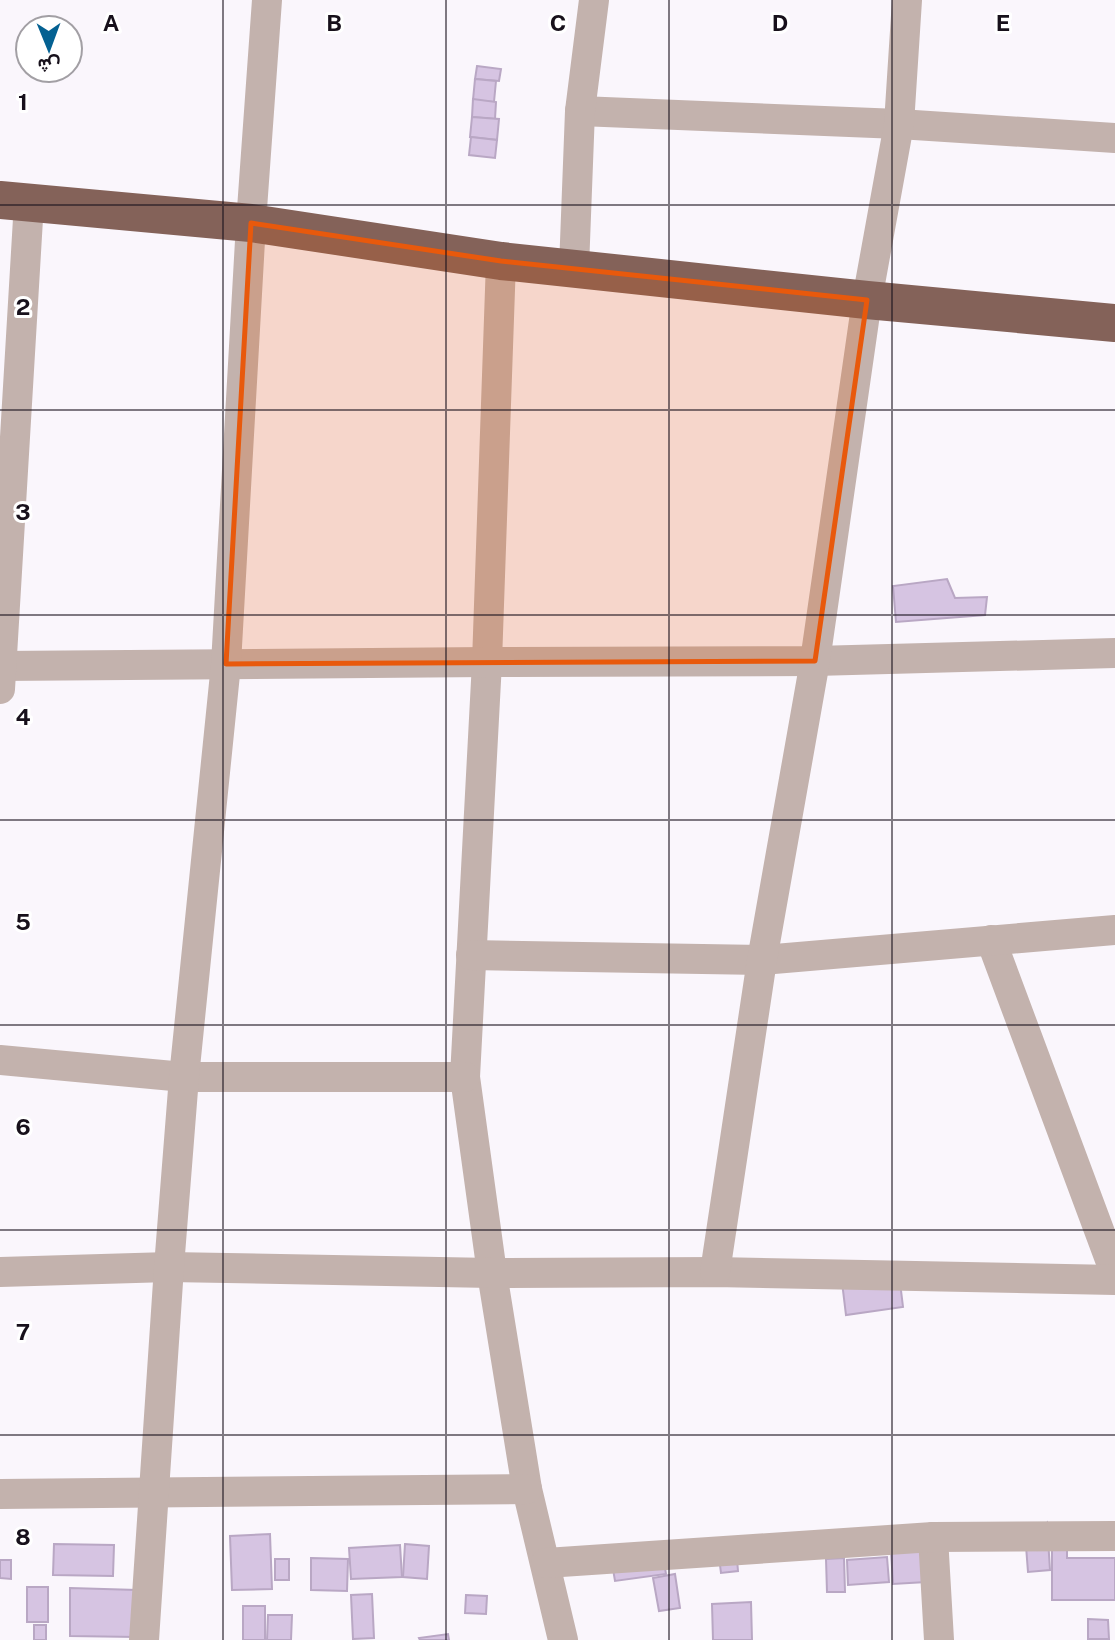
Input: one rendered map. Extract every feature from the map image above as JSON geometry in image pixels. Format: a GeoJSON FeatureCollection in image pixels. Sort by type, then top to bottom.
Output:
{"type":"FeatureCollection","features":[{"type":"Feature","properties":{"kind":"highway"},"geometry":{"type":"LineString","coordinates":[[15,201],[251,223],[501,261],[1115,323]]}},
{"type":"Feature","properties":{"kind":"street"},"geometry":{"type":"LineString","coordinates":[[144,1640],[184,1077],[226,664],[251,223],[267,0]]}},
{"type":"Feature","properties":{"kind":"street"},"geometry":{"type":"LineString","coordinates":[[574,268],[580,111],[594,0]]}},
{"type":"Feature","properties":{"kind":"street"},"geometry":{"type":"LineString","coordinates":[[715,1272],[762,960],[815,661],[867,300],[899,124],[907,0]]}},
{"type":"Feature","properties":{"kind":"street"},"geometry":{"type":"LineString","coordinates":[[580,111],[899,124],[1115,138]]}},
{"type":"Feature","properties":{"kind":"street"},"geometry":{"type":"LineString","coordinates":[[15,201],[1,674],[226,664],[815,661],[1115,653]]}},
{"type":"Feature","properties":{"kind":"street"},"geometry":{"type":"LineString","coordinates":[[501,261],[487,662],[465,1077],[492,1273],[527,1489],[563,1640]]}},
{"type":"Feature","properties":{"kind":"street"},"geometry":{"type":"LineString","coordinates":[[471,955],[762,960],[1115,930]]}},
{"type":"Feature","properties":{"kind":"street"},"geometry":{"type":"LineString","coordinates":[[991,940],[1115,1273]]}},
{"type":"Feature","properties":{"kind":"street"},"geometry":{"type":"LineString","coordinates":[[0,1060],[184,1077],[465,1077]]}},
{"type":"Feature","properties":{"kind":"street"},"geometry":{"type":"LineString","coordinates":[[0,1272],[169,1267],[492,1273],[715,1272],[1115,1280]]}},
{"type":"Feature","properties":{"kind":"street"},"geometry":{"type":"LineString","coordinates":[[0,1494],[527,1489]]}},
{"type":"Feature","properties":{"kind":"street"},"geometry":{"type":"LineString","coordinates":[[546,1563],[933,1537],[1115,1536]]}},
{"type":"Feature","properties":{"kind":"street"},"geometry":{"type":"LineString","coordinates":[[933,1537],[939,1640]]}},
{"type":"Feature","properties":{"kind":"highlighted area"},"geometry":{"type":"Polygon","coordinates":[[[251,223],[501,261],[867,300],[815,661],[226,664],[251,223]]]}},
{"type":"Feature","properties":{"kind":"building"},"geometry":{"type":"Polygon","coordinates":[[[477,66],[501,69],[499,81],[475,79],[477,66]]]}},
{"type":"Feature","properties":{"kind":"building"},"geometry":{"type":"Polygon","coordinates":[[[475,79],[496,81],[494,102],[473,100],[475,79]]]}},
{"type":"Feature","properties":{"kind":"building"},"geometry":{"type":"Polygon","coordinates":[[[473,99],[496,102],[495,119],[472,117],[473,99]]]}},
{"type":"Feature","properties":{"kind":"building"},"geometry":{"type":"Polygon","coordinates":[[[472,117],[499,119],[497,140],[470,137],[472,117]]]}},
{"type":"Feature","properties":{"kind":"building"},"geometry":{"type":"Polygon","coordinates":[[[471,137],[497,140],[495,158],[469,155],[471,137]]]}},
{"type":"Feature","properties":{"kind":"building"},"geometry":{"type":"Polygon","coordinates":[[[947,579],[955,598],[987,597],[985,615],[896,622],[893,586],[947,579]]]}},
{"type":"Feature","properties":{"kind":"building"},"geometry":{"type":"Polygon","coordinates":[[[899,1274],[903,1307],[846,1315],[842,1282],[899,1274]]]}},
{"type":"Feature","properties":{"kind":"building"},"geometry":{"type":"Polygon","coordinates":[[[1047,1523],[1050,1570],[1028,1572],[1026,1546],[1047,1523]]]}},
{"type":"Feature","properties":{"kind":"building"},"geometry":{"type":"Polygon","coordinates":[[[924,1532],[926,1582],[893,1584],[890,1533],[924,1532]]]}},
{"type":"Feature","properties":{"kind":"building"},"geometry":{"type":"Polygon","coordinates":[[[270,1534],[272,1589],[232,1590],[230,1536],[270,1534]]]}},
{"type":"Feature","properties":{"kind":"building"},"geometry":{"type":"Polygon","coordinates":[[[54,1544],[114,1545],[113,1576],[53,1575],[54,1544]]]}},
{"type":"Feature","properties":{"kind":"building"},"geometry":{"type":"Polygon","coordinates":[[[405,1544],[429,1546],[427,1579],[403,1577],[405,1544]]]}},
{"type":"Feature","properties":{"kind":"building"},"geometry":{"type":"Polygon","coordinates":[[[400,1545],[402,1577],[351,1579],[349,1548],[400,1545]]]}},
{"type":"Feature","properties":{"kind":"building"},"geometry":{"type":"Polygon","coordinates":[[[1052,1545],[1067,1545],[1067,1558],[1115,1558],[1115,1600],[1052,1600],[1052,1545]]]}},
{"type":"Feature","properties":{"kind":"building"},"geometry":{"type":"Polygon","coordinates":[[[736,1548],[738,1571],[721,1573],[718,1549],[736,1548]]]}},
{"type":"Feature","properties":{"kind":"building"},"geometry":{"type":"Polygon","coordinates":[[[662,1550],[666,1574],[615,1581],[611,1557],[662,1550]]]}},
{"type":"Feature","properties":{"kind":"building"},"geometry":{"type":"Polygon","coordinates":[[[887,1557],[889,1582],[848,1585],[847,1560],[887,1557]]]}},
{"type":"Feature","properties":{"kind":"building"},"geometry":{"type":"Polygon","coordinates":[[[311,1558],[348,1559],[347,1591],[311,1590],[311,1558]]]}},
{"type":"Feature","properties":{"kind":"building"},"geometry":{"type":"Polygon","coordinates":[[[844,1558],[845,1592],[827,1592],[826,1559],[844,1558]]]}},
{"type":"Feature","properties":{"kind":"building"},"geometry":{"type":"Polygon","coordinates":[[[275,1559],[289,1559],[289,1580],[275,1580],[275,1559]]]}},
{"type":"Feature","properties":{"kind":"building"},"geometry":{"type":"Polygon","coordinates":[[[0,1560],[11,1560],[11,1579],[0,1578],[0,1560]]]}},
{"type":"Feature","properties":{"kind":"building"},"geometry":{"type":"Polygon","coordinates":[[[675,1574],[680,1608],[659,1611],[653,1578],[675,1574]]]}},
{"type":"Feature","properties":{"kind":"building"},"geometry":{"type":"Polygon","coordinates":[[[27,1587],[48,1587],[48,1622],[27,1622],[27,1587]]]}},
{"type":"Feature","properties":{"kind":"building"},"geometry":{"type":"Polygon","coordinates":[[[70,1588],[137,1590],[136,1637],[70,1636],[70,1588]]]}},
{"type":"Feature","properties":{"kind":"building"},"geometry":{"type":"Polygon","coordinates":[[[372,1594],[374,1638],[353,1639],[351,1595],[372,1594]]]}},
{"type":"Feature","properties":{"kind":"building"},"geometry":{"type":"Polygon","coordinates":[[[466,1595],[487,1596],[486,1614],[465,1613],[466,1595]]]}},
{"type":"Feature","properties":{"kind":"building"},"geometry":{"type":"Polygon","coordinates":[[[751,1602],[752,1640],[713,1640],[712,1604],[751,1602]]]}},
{"type":"Feature","properties":{"kind":"building"},"geometry":{"type":"Polygon","coordinates":[[[243,1606],[265,1606],[265,1640],[243,1640],[243,1606]]]}},
{"type":"Feature","properties":{"kind":"building"},"geometry":{"type":"Polygon","coordinates":[[[268,1615],[292,1615],[291,1640],[267,1640],[268,1615]]]}},
{"type":"Feature","properties":{"kind":"building"},"geometry":{"type":"Polygon","coordinates":[[[1088,1619],[1108,1620],[1109,1639],[1088,1639],[1088,1619]]]}},
{"type":"Feature","properties":{"kind":"building"},"geometry":{"type":"Polygon","coordinates":[[[34,1625],[46,1625],[46,1640],[34,1640],[34,1625]]]}},
{"type":"Feature","properties":{"kind":"building"},"geometry":{"type":"Polygon","coordinates":[[[448,1634],[449,1640],[419,1638],[448,1634]]]}}]}
